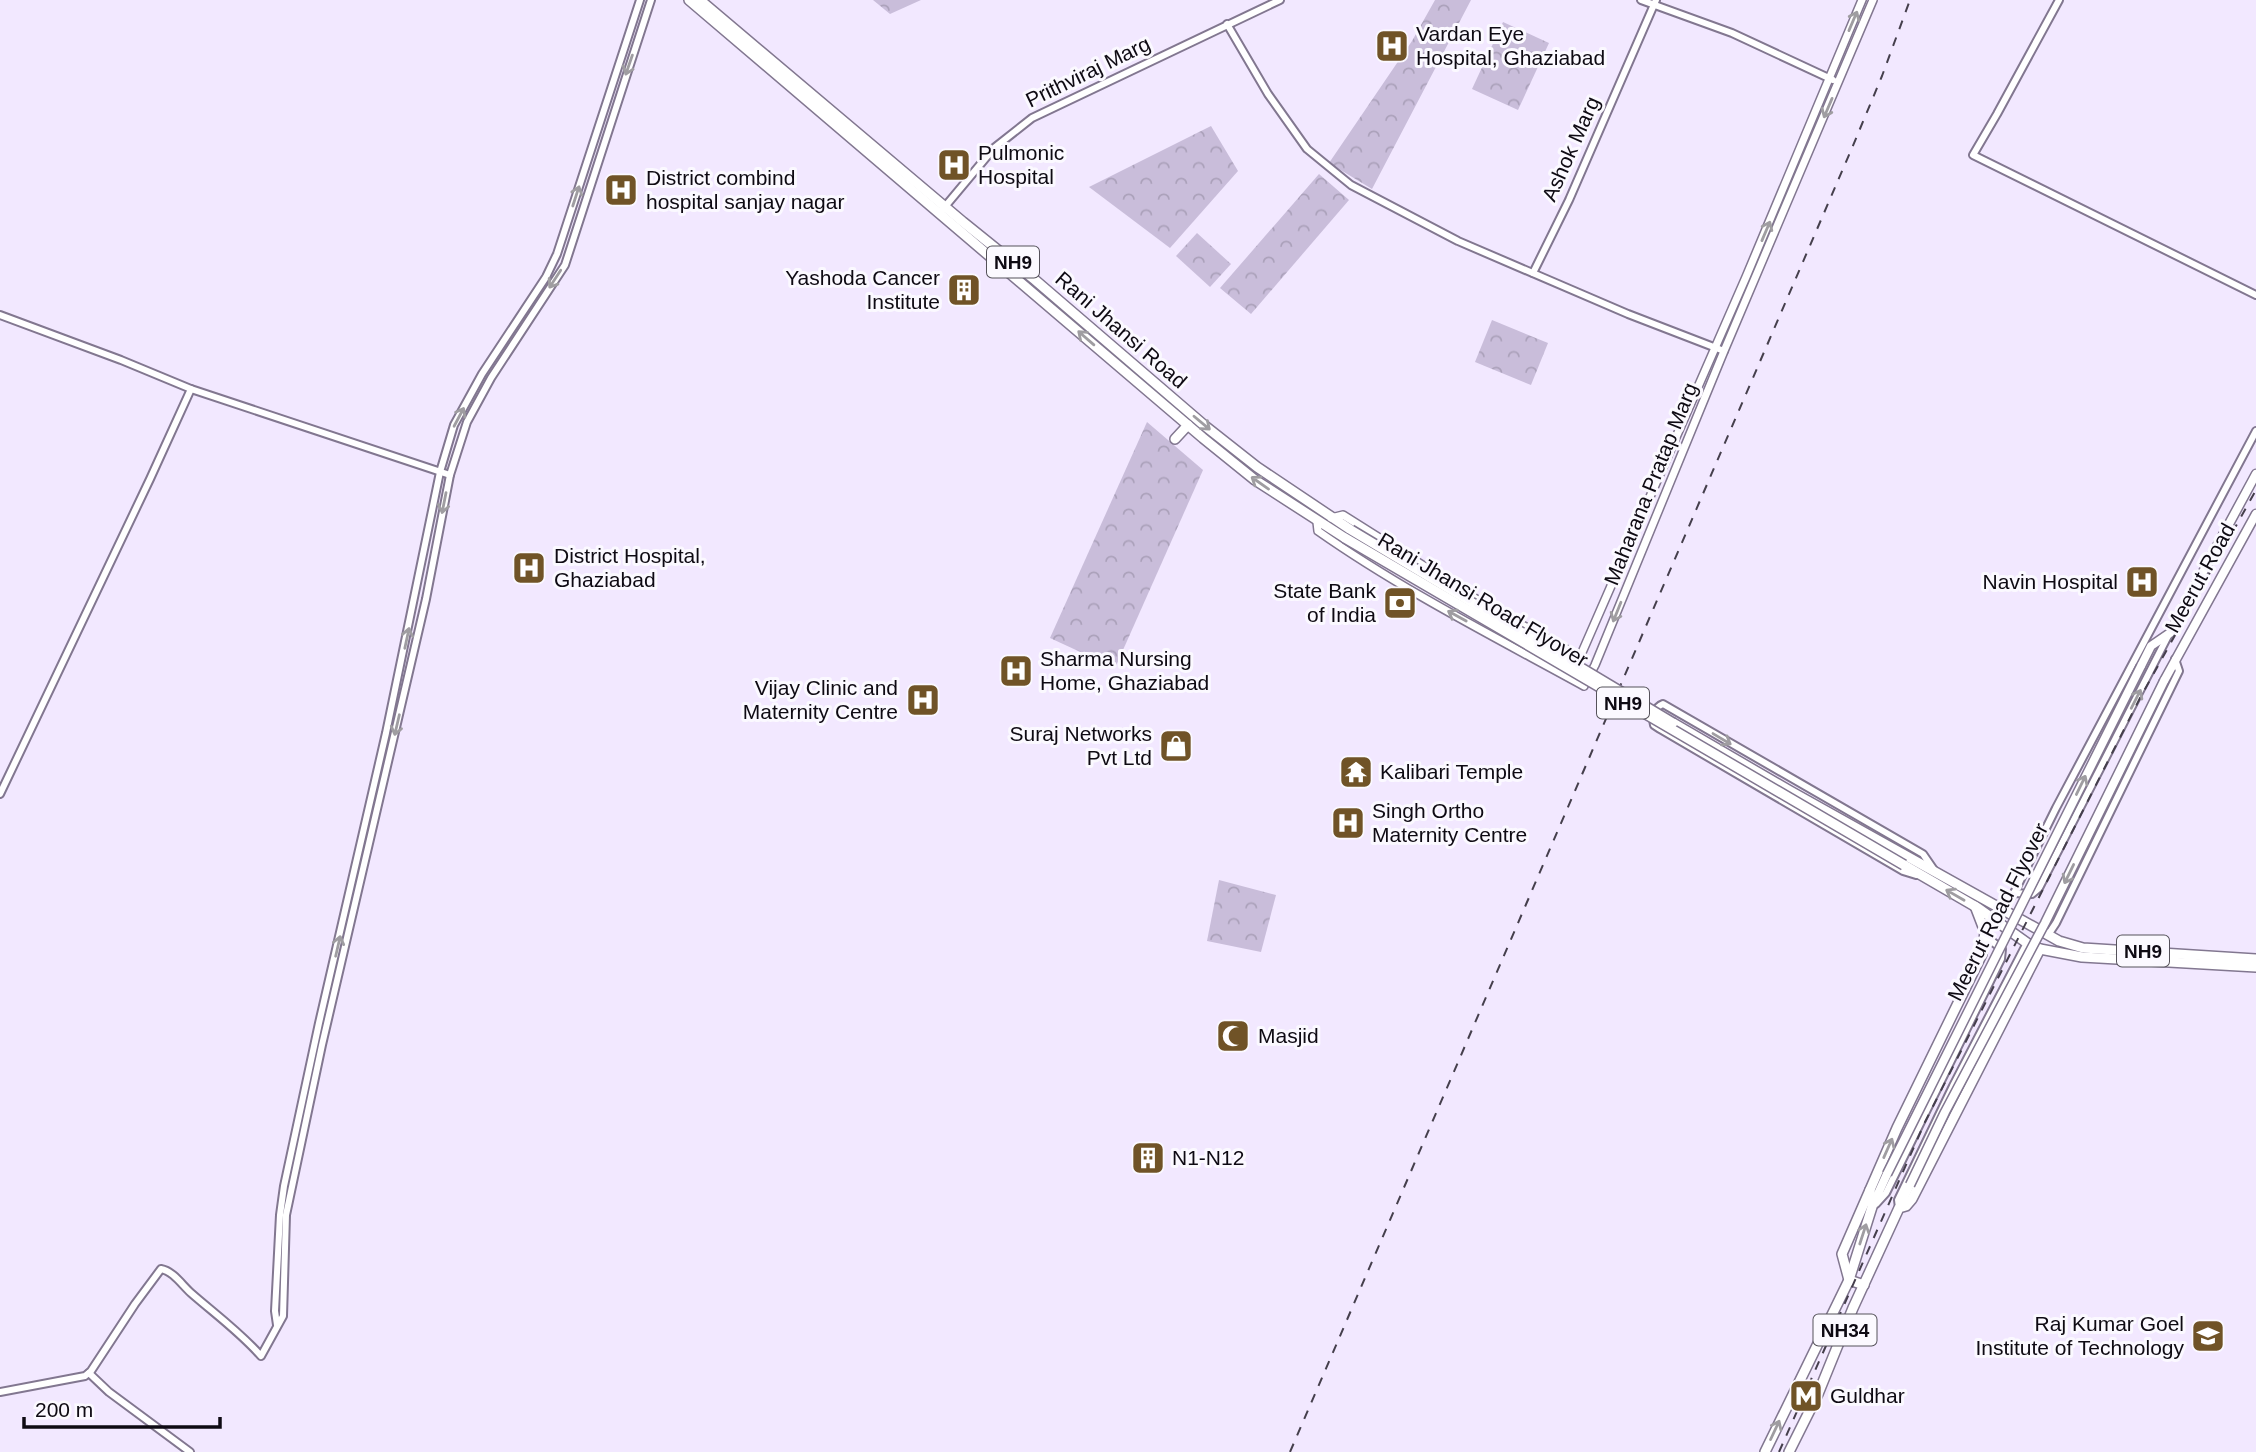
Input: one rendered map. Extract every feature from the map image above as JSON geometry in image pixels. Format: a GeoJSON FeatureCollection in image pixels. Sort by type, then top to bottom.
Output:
{"type":"FeatureCollection","features":[{"type":"Feature","properties":{"kind":"highway","name":"Rani Jhansi Road"},"geometry":{"type":"LineString","coordinates":[[690,0],[943,210],[1188,425],[1255,480],[1317,522]]}},
{"type":"Feature","properties":{"kind":"highway","name":"Rani Jhansi Road"},"geometry":{"type":"LineString","coordinates":[[700,0],[723,26]]}},
{"type":"Feature","properties":{"kind":"highway","name":"Rani Jhansi Road"},"geometry":{"type":"LineString","coordinates":[[943,210],[1035,280],[1256,467],[1331,518]]}},
{"type":"Feature","properties":{"kind":"highway"},"geometry":{"type":"LineString","coordinates":[[1134,379],[1141,371]]}},
{"type":"Feature","properties":{"kind":"highway"},"geometry":{"type":"LineString","coordinates":[[1152,394],[1159,387]]}},
{"type":"Feature","properties":{"kind":"highway"},"geometry":{"type":"LineString","coordinates":[[1175,439],[1188,425]]}},
{"type":"Feature","properties":{"kind":"highway","name":"Rani Jhansi Road Flyover"},"geometry":{"type":"LineString","coordinates":[[1331,518],[1778,784],[1936,872]]}},
{"type":"Feature","properties":{"kind":"highway","name":"Rani Jhansi Road Flyover"},"geometry":{"type":"LineString","coordinates":[[1317,522],[1924,877]]}},
{"type":"Feature","properties":{"kind":"highway","name":"NH9"},"geometry":{"type":"LineString","coordinates":[[1936,872],[2068,945],[2256,959]]}},
{"type":"Feature","properties":{"kind":"highway","name":"NH9"},"geometry":{"type":"LineString","coordinates":[[1924,877],[1975,906],[2027,943],[2040,949],[2082,957],[2256,967]]}},
{"type":"Feature","properties":{"kind":"highway"},"geometry":{"type":"LineString","coordinates":[[1864,1285],[1849,1280],[1842,1254],[1902,1116],[1979,961],[1985,936],[1975,906]]}},
{"type":"Feature","properties":{"kind":"highway"},"geometry":{"type":"LineString","coordinates":[[1899,1208],[1906,1206],[1912,1199],[2040,949]]}},
{"type":"Feature","properties":{"kind":"highway"},"geometry":{"type":"LineString","coordinates":[[2015,965],[2030,971]]}},
{"type":"Feature","properties":{"kind":"highway"},"geometry":{"type":"LineString","coordinates":[[1869,1189],[1872,1207]]}},
{"type":"Feature","properties":{"kind":"highway","name":"NH34"},"geometry":{"type":"LineString","coordinates":[[1765,1452],[1849,1280],[1872,1207]]}},
{"type":"Feature","properties":{"kind":"highway","name":"NH34"},"geometry":{"type":"LineString","coordinates":[[1789,1452],[1818,1394],[1899,1208]]}},
{"type":"Feature","properties":{"kind":"main road","name":"Maharana Pratap Marg"},"geometry":{"type":"LineString","coordinates":[[1317,522],[1318,531],[1343,549],[1584,687],[1862,0]]}},
{"type":"Feature","properties":{"kind":"main road","name":"Maharana Pratap Marg"},"geometry":{"type":"LineString","coordinates":[[1580,657],[1720,350],[1873,0]]}},
{"type":"Feature","properties":{"kind":"main road","name":"Meerut Road"},"geometry":{"type":"LineString","coordinates":[[2141,666],[2151,646],[2170,633],[2255,479]]}},
{"type":"Feature","properties":{"kind":"main road","name":"Meerut Road"},"geometry":{"type":"LineString","coordinates":[[1899,1208],[1951,1101],[2045,923],[2175,659],[2256,514]]}},
{"type":"Feature","properties":{"kind":"main road"},"geometry":{"type":"LineString","coordinates":[[1331,518],[1343,515],[1484,604],[1595,665]]}},
{"type":"Feature","properties":{"kind":"main road","name":"Meerut Road Flyover"},"geometry":{"type":"LineString","coordinates":[[1872,1207],[1886,1174],[2141,666]]}},
{"type":"Feature","properties":{"kind":"street"},"geometry":{"type":"LineString","coordinates":[[278,1325],[275,1311],[284,1186],[394,695],[439,472],[454,425],[482,374],[546,277],[557,254],[640,0]]}},
{"type":"Feature","properties":{"kind":"street"},"geometry":{"type":"LineString","coordinates":[[0,1392],[82,1378],[89,1373],[161,1269],[168,1271],[261,1356],[282,1320],[285,1302],[286,1215],[322,1045],[426,599],[450,475],[467,422],[485,389],[565,265],[651,0]]}},
{"type":"Feature","properties":{"kind":"street","name":"Prithviraj Marg"},"geometry":{"type":"LineString","coordinates":[[943,210],[994,148],[1020,126],[1280,0]]}},
{"type":"Feature","properties":{"kind":"street"},"geometry":{"type":"LineString","coordinates":[[1642,0],[1655,2],[1732,33],[1839,82]]}},
{"type":"Feature","properties":{"kind":"street"},"geometry":{"type":"LineString","coordinates":[[2059,0],[1973,155],[2256,295]]}},
{"type":"Feature","properties":{"kind":"street","name":"Ashok Marg"},"geometry":{"type":"LineString","coordinates":[[1533,273],[1569,200],[1655,2]]}},
{"type":"Feature","properties":{"kind":"street"},"geometry":{"type":"LineString","coordinates":[[1227,24],[1268,94],[1307,149],[1351,185],[1458,241],[1628,314],[1720,350]]}},
{"type":"Feature","properties":{"kind":"street"},"geometry":{"type":"LineString","coordinates":[[0,315],[191,389],[450,475]]}},
{"type":"Feature","properties":{"kind":"street"},"geometry":{"type":"LineString","coordinates":[[0,794],[191,389]]}},
{"type":"Feature","properties":{"kind":"street"},"geometry":{"type":"LineString","coordinates":[[2001,910],[2014,893],[2056,808],[2256,431]]}},
{"type":"Feature","properties":{"kind":"street"},"geometry":{"type":"LineString","coordinates":[[2014,893],[2032,894],[2039,888],[2170,633]]}},
{"type":"Feature","properties":{"kind":"street"},"geometry":{"type":"LineString","coordinates":[[2048,935],[2160,715],[2179,671],[2175,659]]}},
{"type":"Feature","properties":{"kind":"street"},"geometry":{"type":"LineString","coordinates":[[1924,877],[1903,871],[1660,729],[1654,725],[1653,715],[1663,704],[1923,854],[1936,872]]}},
{"type":"Feature","properties":{"kind":"street"},"geometry":{"type":"LineString","coordinates":[[1872,1207],[1886,1194],[2001,959],[2002,949],[1985,936]]}},
{"type":"Feature","properties":{"kind":"street"},"geometry":{"type":"LineString","coordinates":[[1899,1208],[1898,1200],[1925,1143],[2027,943]]}},
{"type":"Feature","properties":{"kind":"street"},"geometry":{"type":"LineString","coordinates":[[89,1373],[109,1392],[190,1452]]}},
{"type":"Feature","properties":{"kind":"green space"},"geometry":{"type":"Polygon","coordinates":[[[873,0],[921,0],[890,14],[873,0]]]}},
{"type":"Feature","properties":{"kind":"green space"},"geometry":{"type":"Polygon","coordinates":[[[1435,0],[1471,0],[1372,189],[1329,163],[1412,41],[1435,0]]]}},
{"type":"Feature","properties":{"kind":"green space"},"geometry":{"type":"Polygon","coordinates":[[[1503,22],[1549,43],[1518,110],[1472,89],[1503,22]]]}},
{"type":"Feature","properties":{"kind":"green space"},"geometry":{"type":"Polygon","coordinates":[[[1211,126],[1238,171],[1170,248],[1089,187],[1211,126]]]}},
{"type":"Feature","properties":{"kind":"green space"},"geometry":{"type":"Polygon","coordinates":[[[1319,174],[1349,200],[1251,314],[1220,288],[1319,174]]]}},
{"type":"Feature","properties":{"kind":"green space"},"geometry":{"type":"Polygon","coordinates":[[[1197,233],[1231,264],[1210,287],[1176,256],[1197,233]]]}},
{"type":"Feature","properties":{"kind":"green space"},"geometry":{"type":"Polygon","coordinates":[[[1492,320],[1548,343],[1531,385],[1475,362],[1492,320]]]}},
{"type":"Feature","properties":{"kind":"green space"},"geometry":{"type":"Polygon","coordinates":[[[1147,422],[1203,470],[1115,668],[1050,638],[1147,422]]]}},
{"type":"Feature","properties":{"kind":"green space"},"geometry":{"type":"Polygon","coordinates":[[[1219,880],[1276,895],[1261,952],[1207,941],[1219,880]]]}},
{"type":"Feature","properties":{"kind":"railway"},"geometry":{"type":"LineString","coordinates":[[1290,1452],[1852,148],[1910,0]]}},
{"type":"Feature","properties":{"kind":"railway"},"geometry":{"type":"LineString","coordinates":[[1779,1452],[1925,1122],[2140,698],[2256,490]]}},
{"type":"Feature","properties":{"kind":"place","name":"Vardan Eye Hospital, Ghaziabad"},"geometry":{"type":"Point","coordinates":[1392,46]}},
{"type":"Feature","properties":{"kind":"place","name":"Pulmonic Hospital"},"geometry":{"type":"Point","coordinates":[954,165]}},
{"type":"Feature","properties":{"kind":"place","name":"District combind hospital sanjay nagar"},"geometry":{"type":"Point","coordinates":[621,190]}},
{"type":"Feature","properties":{"kind":"place","name":"Yashoda Cancer Institute"},"geometry":{"type":"Point","coordinates":[964,290]}},
{"type":"Feature","properties":{"kind":"place","name":"District Hospital, Ghaziabad"},"geometry":{"type":"Point","coordinates":[529,568]}},
{"type":"Feature","properties":{"kind":"place","name":"Navin Hospital"},"geometry":{"type":"Point","coordinates":[2142,582]}},
{"type":"Feature","properties":{"kind":"place","name":"State Bank of India"},"geometry":{"type":"Point","coordinates":[1400,603]}},
{"type":"Feature","properties":{"kind":"place","name":"Sharma Nursing Home, Ghaziabad"},"geometry":{"type":"Point","coordinates":[1016,671]}},
{"type":"Feature","properties":{"kind":"place","name":"Vijay Clinic and Maternity Centre"},"geometry":{"type":"Point","coordinates":[923,700]}},
{"type":"Feature","properties":{"kind":"place","name":"Suraj Networks Pvt Ltd"},"geometry":{"type":"Point","coordinates":[1176,746]}},
{"type":"Feature","properties":{"kind":"place","name":"Kalibari Temple"},"geometry":{"type":"Point","coordinates":[1356,772]}},
{"type":"Feature","properties":{"kind":"place","name":"Singh Ortho Maternity Centre"},"geometry":{"type":"Point","coordinates":[1348,823]}},
{"type":"Feature","properties":{"kind":"place","name":"Masjid"},"geometry":{"type":"Point","coordinates":[1233,1036]}},
{"type":"Feature","properties":{"kind":"place","name":"N1-N12"},"geometry":{"type":"Point","coordinates":[1148,1158]}},
{"type":"Feature","properties":{"kind":"place","name":"Raj Kumar Goel Institute of Technology"},"geometry":{"type":"Point","coordinates":[2208,1336]}},
{"type":"Feature","properties":{"kind":"place","name":"Guldhar"},"geometry":{"type":"Point","coordinates":[1806,1396]}}]}
